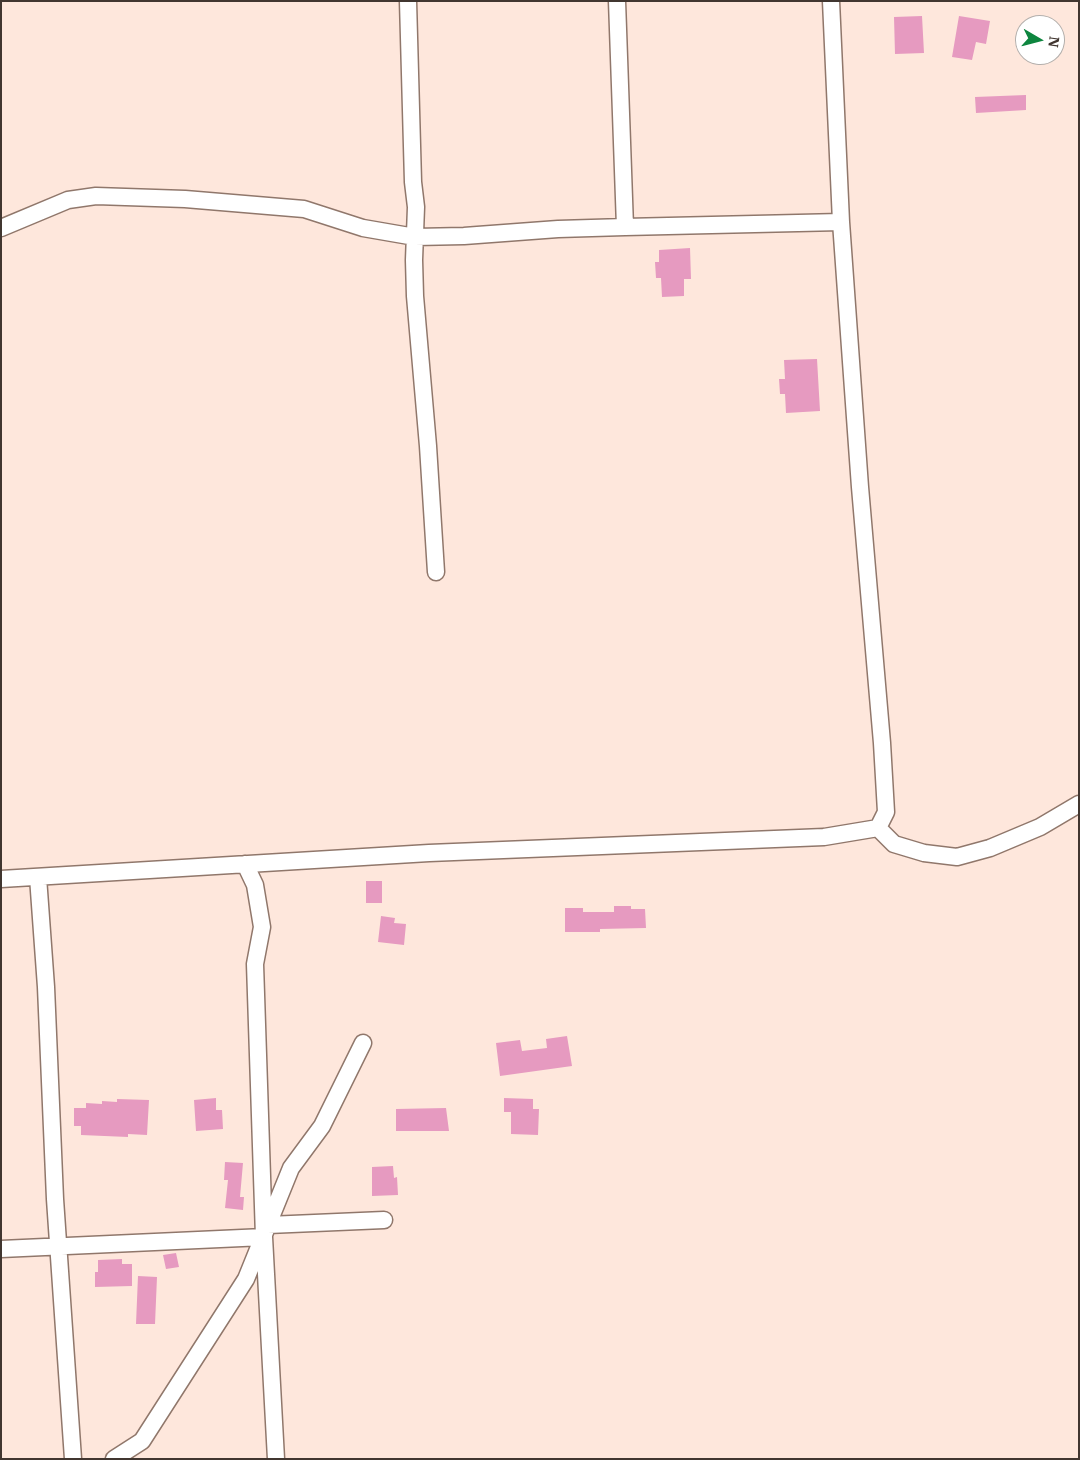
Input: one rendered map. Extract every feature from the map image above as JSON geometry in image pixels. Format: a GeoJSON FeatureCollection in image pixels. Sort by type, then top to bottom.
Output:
{"type":"FeatureCollection","features":[{"type":"Feature","properties":{"kind":"street"},"geometry":{"type":"LineString","coordinates":[[408,1],[413,182],[416,207],[414,260],[417,322],[428,446],[436,572]]}},
{"type":"Feature","properties":{"kind":"street"},"geometry":{"type":"LineString","coordinates":[[617,1],[625,227]]}},
{"type":"Feature","properties":{"kind":"street"},"geometry":{"type":"LineString","coordinates":[[831,1],[841,222],[886,812],[878,828]]}},
{"type":"Feature","properties":{"kind":"street"},"geometry":{"type":"LineString","coordinates":[[1,228],[68,200],[96,196],[185,199],[304,209],[363,228],[415,237],[464,236],[558,229],[841,222]]}},
{"type":"Feature","properties":{"kind":"street"},"geometry":{"type":"LineString","coordinates":[[878,828],[894,844],[924,853],[957,857],[990,848],[1040,827],[1079,804]]}},
{"type":"Feature","properties":{"kind":"street"},"geometry":{"type":"LineString","coordinates":[[1,879],[439,852],[824,837],[878,828]]}},
{"type":"Feature","properties":{"kind":"street"},"geometry":{"type":"LineString","coordinates":[[245,864],[255,885],[262,927],[255,964],[276,1459]]}},
{"type":"Feature","properties":{"kind":"street"},"geometry":{"type":"LineString","coordinates":[[38,877],[58,1245],[74,1459]]}},
{"type":"Feature","properties":{"kind":"street"},"geometry":{"type":"LineString","coordinates":[[114,1459],[142,1441],[246,1279],[291,1168],[322,1126],[363,1042]]}},
{"type":"Feature","properties":{"kind":"street"},"geometry":{"type":"LineString","coordinates":[[1,1249],[266,1231],[384,1220]]}},
{"type":"Feature","properties":{"kind":"building"},"geometry":{"type":"Polygon","coordinates":[[[922,16],[924,53],[895,54],[894,17],[922,16]]]}},
{"type":"Feature","properties":{"kind":"building"},"geometry":{"type":"Polygon","coordinates":[[[959,16],[990,21],[986,44],[976,42],[972,60],[952,57],[959,16]]]}},
{"type":"Feature","properties":{"kind":"building"},"geometry":{"type":"Polygon","coordinates":[[[1026,95],[1026,110],[976,113],[975,97],[1026,95]]]}},
{"type":"Feature","properties":{"kind":"building"},"geometry":{"type":"Polygon","coordinates":[[[690,248],[691,279],[684,279],[684,296],[662,297],[661,278],[656,278],[655,262],[659,262],[659,250],[690,248]]]}},
{"type":"Feature","properties":{"kind":"building"},"geometry":{"type":"Polygon","coordinates":[[[817,359],[820,411],[786,413],[785,394],[780,394],[779,379],[785,379],[784,360],[817,359]]]}},
{"type":"Feature","properties":{"kind":"building"},"geometry":{"type":"Polygon","coordinates":[[[366,881],[382,881],[382,903],[366,903],[366,881]]]}},
{"type":"Feature","properties":{"kind":"building"},"geometry":{"type":"Polygon","coordinates":[[[614,906],[631,906],[631,909],[645,909],[646,928],[600,929],[600,932],[565,932],[565,908],[583,908],[583,912],[614,912],[614,906]]]}},
{"type":"Feature","properties":{"kind":"building"},"geometry":{"type":"Polygon","coordinates":[[[381,916],[395,918],[394,923],[406,924],[404,945],[378,942],[381,916]]]}},
{"type":"Feature","properties":{"kind":"building"},"geometry":{"type":"Polygon","coordinates":[[[567,1036],[572,1066],[500,1076],[496,1043],[520,1040],[522,1051],[547,1048],[546,1039],[567,1036]]]}},
{"type":"Feature","properties":{"kind":"building"},"geometry":{"type":"Polygon","coordinates":[[[216,1098],[216,1110],[222,1110],[223,1129],[196,1131],[194,1100],[216,1098]]]}},
{"type":"Feature","properties":{"kind":"building"},"geometry":{"type":"Polygon","coordinates":[[[504,1098],[533,1099],[533,1109],[539,1109],[538,1135],[511,1134],[511,1112],[504,1112],[504,1098]]]}},
{"type":"Feature","properties":{"kind":"building"},"geometry":{"type":"Polygon","coordinates":[[[117,1099],[149,1100],[147,1135],[128,1134],[128,1137],[81,1135],[81,1126],[74,1126],[74,1108],[86,1108],[86,1103],[102,1104],[102,1101],[117,1102],[117,1099]]]}},
{"type":"Feature","properties":{"kind":"building"},"geometry":{"type":"Polygon","coordinates":[[[446,1108],[449,1131],[396,1131],[396,1109],[446,1108]]]}},
{"type":"Feature","properties":{"kind":"building"},"geometry":{"type":"Polygon","coordinates":[[[225,1162],[243,1163],[240,1197],[244,1197],[243,1210],[225,1208],[228,1180],[224,1180],[225,1162]]]}},
{"type":"Feature","properties":{"kind":"building"},"geometry":{"type":"Polygon","coordinates":[[[393,1166],[394,1178],[397,1177],[398,1195],[372,1196],[372,1167],[393,1166]]]}},
{"type":"Feature","properties":{"kind":"building"},"geometry":{"type":"Polygon","coordinates":[[[176,1253],[179,1267],[166,1269],[163,1255],[176,1253]]]}},
{"type":"Feature","properties":{"kind":"building"},"geometry":{"type":"Polygon","coordinates":[[[122,1259],[122,1264],[132,1264],[132,1286],[95,1287],[95,1272],[98,1272],[98,1260],[122,1259]]]}},
{"type":"Feature","properties":{"kind":"building"},"geometry":{"type":"Polygon","coordinates":[[[138,1276],[157,1277],[155,1324],[136,1324],[138,1276]]]}}]}
